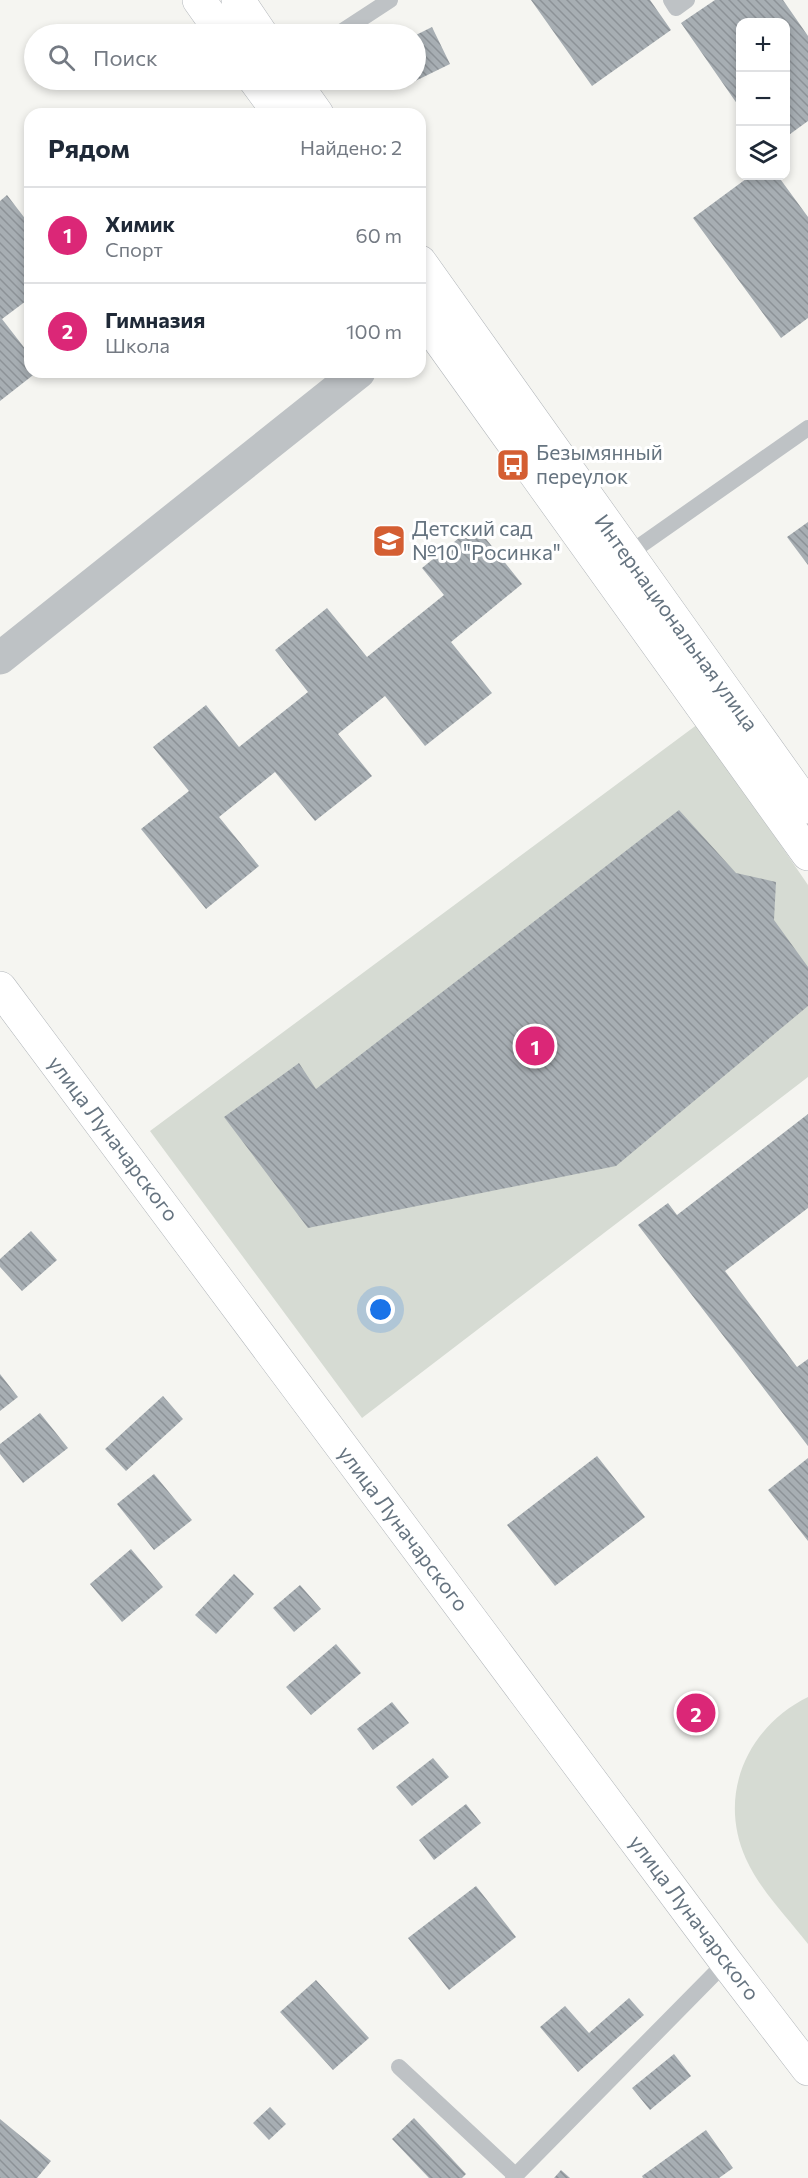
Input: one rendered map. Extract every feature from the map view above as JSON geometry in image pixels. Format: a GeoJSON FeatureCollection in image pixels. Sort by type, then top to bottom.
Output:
{"type":"FeatureCollection","features":[{"type":"Feature","properties":{"kind":"street"},"geometry":{"type":"LineString","coordinates":[[199,0],[216,24]]}},
{"type":"Feature","properties":{"kind":"street"},"geometry":{"type":"LineString","coordinates":[[237,0],[254,24]]}},
{"type":"Feature","properties":{"kind":"street"},"geometry":{"type":"LineString","coordinates":[[262,90],[275,108]]}},
{"type":"Feature","properties":{"kind":"street"},"geometry":{"type":"LineString","coordinates":[[300,90],[313,108]]}},
{"type":"Feature","properties":{"kind":"street","name":"Интернациональная улица"},"geometry":{"type":"LineString","coordinates":[[428,314],[627,555],[808,807]]}},
{"type":"Feature","properties":{"kind":"street","name":"Интернациональная улица"},"geometry":{"type":"LineString","coordinates":[[428,314],[808,854]]}},
{"type":"Feature","properties":{"kind":"street"},"geometry":{"type":"LineString","coordinates":[[0,658],[351,378]]}},
{"type":"Feature","properties":{"kind":"street","name":"улица Луначарского"},"geometry":{"type":"LineString","coordinates":[[0,988],[808,2069]]}},
{"type":"Feature","properties":{"kind":"lane"},"geometry":{"type":"LineString","coordinates":[[353,24],[390,0]]}},
{"type":"Feature","properties":{"kind":"lane"},"geometry":{"type":"LineString","coordinates":[[671,0],[676,8],[687,0]]}},
{"type":"Feature","properties":{"kind":"lane"},"geometry":{"type":"LineString","coordinates":[[627,555],[808,428]]}},
{"type":"Feature","properties":{"kind":"lane"},"geometry":{"type":"LineString","coordinates":[[399,2067],[515,2177],[726,1962]]}},
{"type":"Feature","properties":{"kind":"shaded area"},"geometry":{"type":"Polygon","coordinates":[[[698,724],[808,885],[808,1077],[362,1418],[150,1131],[698,724]]]}},
{"type":"Feature","properties":{"kind":"shaded area"},"geometry":{"type":"Polygon","coordinates":[[[808,1697],[808,1944],[766,1892],[752,1870],[738,1835],[735,1811],[737,1788],[743,1765],[754,1745],[768,1726],[787,1710],[808,1697]]]}},
{"type":"Feature","properties":{"kind":"building"},"geometry":{"type":"Polygon","coordinates":[[[531,0],[650,0],[671,30],[592,86],[531,0]]]}},
{"type":"Feature","properties":{"kind":"building"},"geometry":{"type":"Polygon","coordinates":[[[715,0],[783,0],[808,36],[808,121],[790,134],[790,18],[736,18],[736,102],[681,23],[715,0]]]}},
{"type":"Feature","properties":{"kind":"building"},"geometry":{"type":"Polygon","coordinates":[[[432,27],[450,64],[426,76],[426,30],[432,27]]]}},
{"type":"Feature","properties":{"kind":"building"},"geometry":{"type":"Polygon","coordinates":[[[745,180],[781,180],[808,217],[808,318],[781,338],[693,218],[745,180]]]}},
{"type":"Feature","properties":{"kind":"building"},"geometry":{"type":"Polygon","coordinates":[[[7,195],[24,217],[24,302],[2,319],[24,347],[24,378],[29,378],[0,401],[0,201],[7,195]]]}},
{"type":"Feature","properties":{"kind":"building"},"geometry":{"type":"Polygon","coordinates":[[[808,522],[808,565],[787,537],[808,522]]]}},
{"type":"Feature","properties":{"kind":"building"},"geometry":{"type":"Polygon","coordinates":[[[475,525],[522,584],[451,642],[492,693],[425,746],[385,696],[338,734],[372,776],[315,821],[275,772],[219,817],[259,866],[206,909],[141,829],[189,791],[153,747],[206,705],[239,747],[308,692],[275,650],[327,608],[367,657],[444,595],[422,568],[475,525]]]}},
{"type":"Feature","properties":{"kind":"building"},"geometry":{"type":"Polygon","coordinates":[[[679,810],[736,873],[776,882],[774,920],[808,967],[808,1006],[616,1166],[308,1228],[224,1117],[299,1063],[316,1089],[679,810]]]}},
{"type":"Feature","properties":{"kind":"building"},"geometry":{"type":"Polygon","coordinates":[[[808,1114],[808,1208],[725,1271],[797,1367],[808,1359],[808,1446],[638,1225],[668,1203],[677,1215],[808,1114]]]}},
{"type":"Feature","properties":{"kind":"building"},"geometry":{"type":"Polygon","coordinates":[[[31,1231],[57,1260],[22,1291],[0,1267],[0,1259],[31,1231]]]}},
{"type":"Feature","properties":{"kind":"building"},"geometry":{"type":"Polygon","coordinates":[[[0,1374],[18,1397],[0,1411],[0,1374]]]}},
{"type":"Feature","properties":{"kind":"building"},"geometry":{"type":"Polygon","coordinates":[[[163,1396],[183,1419],[126,1471],[105,1449],[163,1396]]]}},
{"type":"Feature","properties":{"kind":"building"},"geometry":{"type":"Polygon","coordinates":[[[40,1413],[68,1448],[23,1483],[0,1454],[0,1444],[40,1413]]]}},
{"type":"Feature","properties":{"kind":"building"},"geometry":{"type":"Polygon","coordinates":[[[597,1456],[645,1517],[555,1586],[507,1525],[597,1456]]]}},
{"type":"Feature","properties":{"kind":"building"},"geometry":{"type":"Polygon","coordinates":[[[808,1458],[808,1541],[768,1490],[808,1458]]]}},
{"type":"Feature","properties":{"kind":"building"},"geometry":{"type":"Polygon","coordinates":[[[154,1474],[192,1520],[154,1550],[117,1504],[154,1474]]]}},
{"type":"Feature","properties":{"kind":"building"},"geometry":{"type":"Polygon","coordinates":[[[131,1549],[163,1587],[122,1622],[90,1584],[131,1549]]]}},
{"type":"Feature","properties":{"kind":"building"},"geometry":{"type":"Polygon","coordinates":[[[234,1574],[254,1594],[216,1634],[195,1615],[234,1574]]]}},
{"type":"Feature","properties":{"kind":"building"},"geometry":{"type":"Polygon","coordinates":[[[300,1585],[321,1609],[294,1632],[273,1608],[300,1585]]]}},
{"type":"Feature","properties":{"kind":"building"},"geometry":{"type":"Polygon","coordinates":[[[336,1644],[361,1673],[311,1715],[286,1687],[336,1644]]]}},
{"type":"Feature","properties":{"kind":"building"},"geometry":{"type":"Polygon","coordinates":[[[392,1702],[409,1723],[373,1750],[357,1729],[392,1702]]]}},
{"type":"Feature","properties":{"kind":"building"},"geometry":{"type":"Polygon","coordinates":[[[433,1758],[449,1777],[412,1806],[396,1787],[433,1758]]]}},
{"type":"Feature","properties":{"kind":"building"},"geometry":{"type":"Polygon","coordinates":[[[466,1804],[481,1823],[434,1860],[419,1840],[466,1804]]]}},
{"type":"Feature","properties":{"kind":"building"},"geometry":{"type":"Polygon","coordinates":[[[476,1886],[516,1937],[449,1990],[408,1938],[476,1886]]]}},
{"type":"Feature","properties":{"kind":"building"},"geometry":{"type":"Polygon","coordinates":[[[316,1980],[369,2038],[333,2070],[280,2012],[316,1980]]]}},
{"type":"Feature","properties":{"kind":"building"},"geometry":{"type":"Polygon","coordinates":[[[629,1998],[644,2015],[578,2072],[540,2027],[565,2006],[589,2033],[629,1998]]]}},
{"type":"Feature","properties":{"kind":"building"},"geometry":{"type":"Polygon","coordinates":[[[674,2054],[691,2076],[650,2110],[632,2088],[674,2054]]]}},
{"type":"Feature","properties":{"kind":"building"},"geometry":{"type":"Polygon","coordinates":[[[270,2107],[286,2124],[269,2140],[253,2123],[270,2107]]]}},
{"type":"Feature","properties":{"kind":"building"},"geometry":{"type":"Polygon","coordinates":[[[414,2118],[466,2174],[462,2178],[429,2178],[392,2139],[414,2118]]]}},
{"type":"Feature","properties":{"kind":"building"},"geometry":{"type":"Polygon","coordinates":[[[0,2119],[51,2161],[37,2178],[0,2178],[0,2119]]]}},
{"type":"Feature","properties":{"kind":"building"},"geometry":{"type":"Polygon","coordinates":[[[706,2130],[733,2168],[719,2178],[643,2178],[642,2176],[706,2130]]]}},
{"type":"Feature","properties":{"kind":"building"},"geometry":{"type":"Polygon","coordinates":[[[561,2170],[570,2178],[554,2178],[561,2170]]]}},
{"type":"Feature","properties":{"kind":"place","name":"Безымянный переулок"},"geometry":{"type":"Point","coordinates":[513,465]}},
{"type":"Feature","properties":{"kind":"place","name":"Детский сад №10 \"Росинка\""},"geometry":{"type":"Point","coordinates":[389,541]}},
{"type":"Feature","properties":{"kind":"place","name":"Химик"},"geometry":{"type":"Point","coordinates":[535,1046]}},
{"type":"Feature","properties":{"kind":"place","name":"Гимназия"},"geometry":{"type":"Point","coordinates":[696,1713]}}]}
